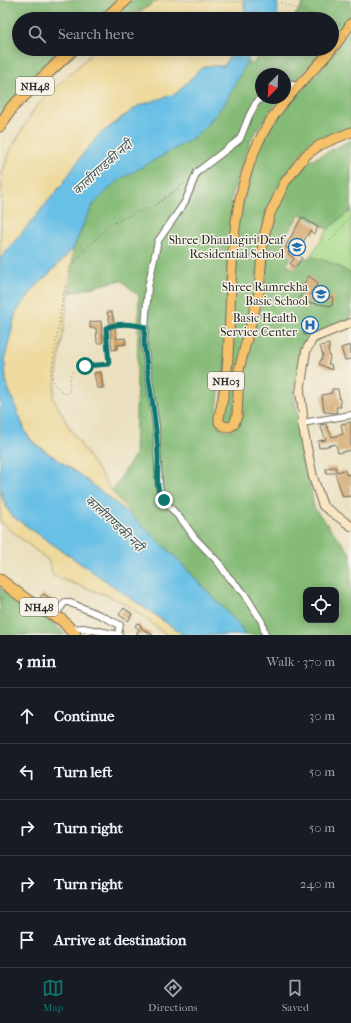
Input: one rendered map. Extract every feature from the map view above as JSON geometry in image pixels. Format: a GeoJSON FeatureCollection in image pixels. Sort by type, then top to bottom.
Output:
{"type":"FeatureCollection","features":[{"type":"Feature","properties":{"kind":"highway"},"geometry":{"type":"LineString","coordinates":[[113,12],[126,0]]}},
{"type":"Feature","properties":{"kind":"highway","name":"NH48"},"geometry":{"type":"LineString","coordinates":[[0,126],[12,107],[66,56]]}},
{"type":"Feature","properties":{"kind":"highway","name":"NH48"},"geometry":{"type":"LineString","coordinates":[[0,580],[28,601],[55,615],[73,632]]}},
{"type":"Feature","properties":{"kind":"main road","name":"NH03"},"geometry":{"type":"LineString","coordinates":[[339,39],[351,23]]}},
{"type":"Feature","properties":{"kind":"main road","name":"NH03"},"geometry":{"type":"LineString","coordinates":[[326,56],[279,109],[262,135],[238,201],[233,234],[227,370],[219,418],[219,422],[223,426],[230,427],[236,420],[239,370],[259,292],[266,225],[276,200],[292,172],[306,155],[320,145],[351,132]]}},
{"type":"Feature","properties":{"kind":"main road"},"geometry":{"type":"LineString","coordinates":[[351,323],[313,338],[306,351],[300,392],[303,414],[302,423],[313,477],[323,506],[351,526]]}},
{"type":"Feature","properties":{"kind":"street"},"geometry":{"type":"LineString","coordinates":[[291,84],[299,87]]}},
{"type":"Feature","properties":{"kind":"street"},"geometry":{"type":"LineString","coordinates":[[255,104],[240,139],[197,172],[185,202],[161,236],[156,249],[148,287],[144,342],[156,426],[161,497],[185,524],[194,537],[218,562],[227,575],[244,592],[262,622],[265,635]]}},
{"type":"Feature","properties":{"kind":"street"},"geometry":{"type":"LineString","coordinates":[[302,423],[351,415]]}},
{"type":"Feature","properties":{"kind":"street"},"geometry":{"type":"LineString","coordinates":[[55,615],[64,602],[68,602],[113,620],[120,625],[118,634],[83,628],[73,632]]}},
{"type":"Feature","properties":{"kind":"path"},"geometry":{"type":"LineString","coordinates":[[273,0],[306,12]]}},
{"type":"Feature","properties":{"kind":"path"},"geometry":{"type":"LineString","coordinates":[[339,24],[351,28]]}},
{"type":"Feature","properties":{"kind":"path"},"geometry":{"type":"LineString","coordinates":[[145,327],[113,324],[106,328],[109,364],[85,366],[72,372],[70,377],[69,393],[64,394],[54,384],[51,372],[64,291],[70,269],[93,240],[107,227],[134,213],[152,208],[187,182]]}},
{"type":"Feature","properties":{"kind":"path"},"geometry":{"type":"LineString","coordinates":[[330,241],[351,216]]}},
{"type":"Feature","properties":{"kind":"green space"},"geometry":{"type":"Polygon","coordinates":[[[0,0],[158,0],[138,12],[12,12],[12,56],[72,56],[0,119],[0,0]]]}},
{"type":"Feature","properties":{"kind":"green space"},"geometry":{"type":"Polygon","coordinates":[[[305,0],[351,0],[351,14],[339,30],[339,12],[297,12],[305,0]]]}},
{"type":"Feature","properties":{"kind":"green space"},"geometry":{"type":"Polygon","coordinates":[[[351,30],[351,128],[321,138],[304,149],[275,191],[267,209],[260,242],[257,281],[232,423],[226,425],[221,415],[236,223],[255,157],[274,121],[287,104],[291,104],[291,100],[317,74],[331,56],[339,56],[339,46],[351,30]]]}},
{"type":"Feature","properties":{"kind":"green space"},"geometry":{"type":"Polygon","coordinates":[[[258,56],[318,56],[291,85],[291,68],[255,68],[255,104],[276,104],[252,137],[232,193],[224,372],[219,392],[216,421],[221,429],[231,431],[239,423],[244,361],[264,296],[271,220],[277,205],[294,176],[308,162],[351,140],[351,210],[328,229],[300,214],[287,234],[283,249],[291,258],[287,264],[295,270],[302,260],[313,258],[327,261],[351,274],[351,320],[304,348],[293,388],[314,508],[351,554],[351,635],[245,635],[239,625],[177,559],[133,517],[112,491],[135,455],[139,296],[121,280],[69,293],[73,249],[93,205],[117,181],[194,137],[240,74],[247,60],[253,65],[258,56]]]}},
{"type":"Feature","properties":{"kind":"green space"},"geometry":{"type":"Polygon","coordinates":[[[351,210],[351,274],[335,264],[310,257],[328,229],[351,210]]]}},
{"type":"Feature","properties":{"kind":"green space"},"geometry":{"type":"Polygon","coordinates":[[[0,587],[7,594],[51,621],[65,635],[0,635],[0,587]]]}},
{"type":"Feature","properties":{"kind":"sand"},"geometry":{"type":"Polygon","coordinates":[[[158,0],[244,0],[245,12],[140,12],[158,0]]]}},
{"type":"Feature","properties":{"kind":"sand"},"geometry":{"type":"Polygon","coordinates":[[[89,56],[230,56],[224,66],[208,66],[196,73],[177,93],[167,98],[146,103],[122,117],[98,136],[61,186],[0,259],[2,173],[11,149],[35,108],[89,56]]]}},
{"type":"Feature","properties":{"kind":"sand"},"geometry":{"type":"Polygon","coordinates":[[[73,249],[69,293],[53,398],[69,427],[112,491],[133,517],[80,475],[33,442],[26,433],[6,383],[5,357],[16,312],[32,291],[73,249]]]}},
{"type":"Feature","properties":{"kind":"sand"},"geometry":{"type":"Polygon","coordinates":[[[0,489],[5,505],[12,516],[184,635],[166,635],[128,605],[53,576],[48,560],[0,522],[0,489]]]}},
{"type":"Feature","properties":{"kind":"water"},"geometry":{"type":"Polygon","coordinates":[[[244,0],[276,0],[278,8],[278,12],[245,12],[244,0]]]}},
{"type":"Feature","properties":{"kind":"water","name":"कालीगण्डकी नदी"},"geometry":{"type":"Polygon","coordinates":[[[230,56],[249,56],[225,103],[205,127],[194,137],[178,147],[117,181],[93,205],[73,249],[32,291],[16,312],[5,357],[6,383],[26,433],[32,442],[80,475],[133,517],[177,559],[239,625],[245,635],[184,635],[12,516],[5,505],[0,489],[0,259],[61,186],[82,155],[98,136],[138,106],[177,93],[201,68],[208,66],[224,66],[230,56]]]}},
{"type":"Feature","properties":{"kind":"building"},"geometry":{"type":"Polygon","coordinates":[[[302,217],[318,227],[314,234],[310,231],[296,253],[302,258],[295,268],[290,264],[294,258],[288,254],[290,250],[285,247],[302,217]]]}},
{"type":"Feature","properties":{"kind":"building"},"geometry":{"type":"Polygon","coordinates":[[[309,276],[318,283],[310,294],[328,299],[329,297],[333,297],[332,306],[304,302],[303,304],[298,302],[304,288],[302,286],[309,276]]]}},
{"type":"Feature","properties":{"kind":"building"},"geometry":{"type":"Polygon","coordinates":[[[107,312],[112,312],[117,339],[125,338],[126,344],[117,345],[117,349],[112,350],[110,323],[107,312]]]}},
{"type":"Feature","properties":{"kind":"building"},"geometry":{"type":"Polygon","coordinates":[[[101,321],[103,343],[97,343],[96,328],[90,328],[90,322],[101,321]]]}},
{"type":"Feature","properties":{"kind":"building"},"geometry":{"type":"Polygon","coordinates":[[[312,322],[313,327],[309,328],[309,334],[304,335],[302,324],[312,322]]]}},
{"type":"Feature","properties":{"kind":"building"},"geometry":{"type":"Polygon","coordinates":[[[329,344],[328,349],[330,359],[328,364],[331,364],[332,370],[319,364],[323,356],[320,346],[329,344]]]}},
{"type":"Feature","properties":{"kind":"building"},"geometry":{"type":"Polygon","coordinates":[[[350,345],[351,359],[345,360],[341,348],[350,345]]]}},
{"type":"Feature","properties":{"kind":"building"},"geometry":{"type":"Polygon","coordinates":[[[101,372],[103,388],[97,388],[94,373],[101,372]]]}},
{"type":"Feature","properties":{"kind":"building"},"geometry":{"type":"Polygon","coordinates":[[[332,389],[338,389],[341,407],[336,407],[337,413],[324,412],[322,395],[332,393],[332,389]]]}},
{"type":"Feature","properties":{"kind":"building"},"geometry":{"type":"Polygon","coordinates":[[[351,422],[351,450],[338,453],[336,444],[319,448],[318,441],[326,440],[320,425],[326,424],[332,437],[343,434],[341,424],[351,422]]]}},
{"type":"Feature","properties":{"kind":"building"},"geometry":{"type":"Polygon","coordinates":[[[336,467],[336,472],[345,470],[346,475],[351,474],[351,496],[343,497],[335,473],[326,473],[326,468],[336,467]]]}},
{"type":"Feature","properties":{"kind":"building"},"geometry":{"type":"Polygon","coordinates":[[[43,594],[58,603],[55,608],[39,599],[43,594]]]}},
{"type":"Feature","properties":{"kind":"building"},"geometry":{"type":"Polygon","coordinates":[[[124,608],[132,614],[128,621],[119,615],[124,608]]]}},
{"type":"Feature","properties":{"kind":"building"},"geometry":{"type":"Polygon","coordinates":[[[137,623],[141,625],[140,627],[153,635],[136,635],[139,629],[135,626],[137,623]]]}},
{"type":"Feature","properties":{"kind":"place","name":"Shree Dhaulagiri Deaf Residential School"},"geometry":{"type":"Point","coordinates":[297,247]}},
{"type":"Feature","properties":{"kind":"place","name":"Shree Ramrekha Basic School"},"geometry":{"type":"Point","coordinates":[321,294]}},
{"type":"Feature","properties":{"kind":"place","name":"Basic Health Service Center"},"geometry":{"type":"Point","coordinates":[310,325]}},
{"type":"Feature","properties":{"kind":"route"},"geometry":{"type":"LineString","coordinates":[[85,366],[109,364],[106,328],[113,324],[145,327],[144,342],[156,426],[159,485],[161,497],[164,500]]}}]}
